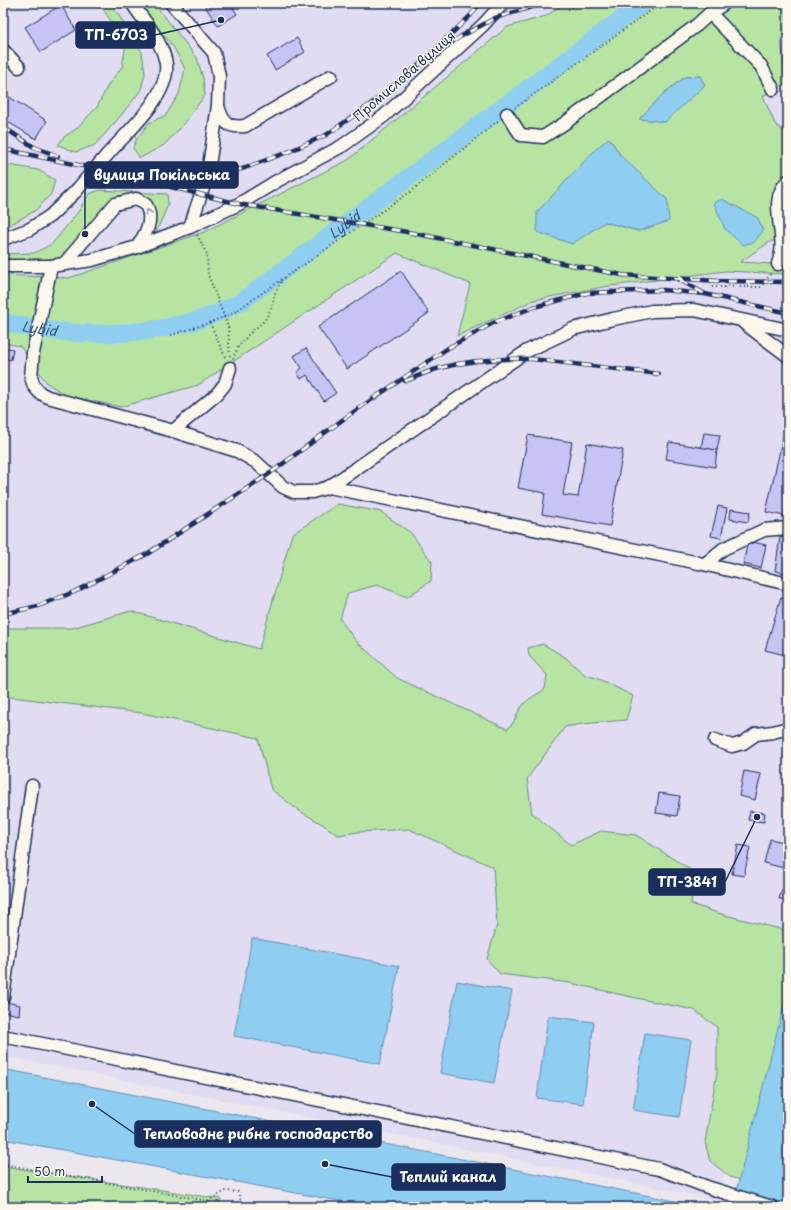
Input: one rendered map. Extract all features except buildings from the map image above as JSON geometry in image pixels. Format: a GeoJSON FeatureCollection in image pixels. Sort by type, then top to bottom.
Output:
{"type":"FeatureCollection","features":[{"type":"Feature","properties":{"kind":"street"},"geometry":{"type":"LineString","coordinates":[[3,239],[30,229],[50,216],[76,191],[157,97],[166,72],[166,63],[158,41],[132,3]]}},
{"type":"Feature","properties":{"kind":"street"},"geometry":{"type":"LineString","coordinates":[[171,3],[214,53],[219,76],[218,105],[208,173],[192,227]]}},
{"type":"Feature","properties":{"kind":"street","name":"Промислова вулиця"},"geometry":{"type":"LineString","coordinates":[[3,266],[51,266],[92,260],[138,247],[192,227],[239,204],[277,181],[342,146],[384,116],[483,25],[503,3]]}},
{"type":"Feature","properties":{"kind":"street"},"geometry":{"type":"LineString","coordinates":[[507,114],[521,135],[543,137],[565,123],[725,3]]}},
{"type":"Feature","properties":{"kind":"street"},"geometry":{"type":"LineString","coordinates":[[710,13],[761,66],[772,89]]}},
{"type":"Feature","properties":{"kind":"street"},"geometry":{"type":"LineString","coordinates":[[3,50],[19,67]]}},
{"type":"Feature","properties":{"kind":"street"},"geometry":{"type":"LineString","coordinates":[[218,105],[220,114],[226,123],[235,127],[245,126],[331,76]]}},
{"type":"Feature","properties":{"kind":"street"},"geometry":{"type":"LineString","coordinates":[[778,264],[782,251],[778,202],[783,186],[788,181]]}},
{"type":"Feature","properties":{"kind":"street"},"geometry":{"type":"LineString","coordinates":[[64,264],[115,204],[136,199],[146,205],[150,218],[145,236],[138,247]]}},
{"type":"Feature","properties":{"kind":"street"},"geometry":{"type":"LineString","coordinates":[[51,266],[33,353],[31,377],[34,386],[40,393],[48,397],[173,431],[237,451],[256,462],[282,487],[294,492],[312,492],[329,487],[528,351],[573,329],[652,311],[694,310],[788,330]]}},
{"type":"Feature","properties":{"kind":"street"},"geometry":{"type":"LineString","coordinates":[[742,321],[788,356]]}},
{"type":"Feature","properties":{"kind":"street"},"geometry":{"type":"LineString","coordinates":[[173,431],[217,394],[225,384],[230,368]]}},
{"type":"Feature","properties":{"kind":"street"},"geometry":{"type":"LineString","coordinates":[[329,487],[705,564],[788,584]]}},
{"type":"Feature","properties":{"kind":"street"},"geometry":{"type":"LineString","coordinates":[[705,564],[723,549],[764,530],[788,528]]}},
{"type":"Feature","properties":{"kind":"street"},"geometry":{"type":"LineString","coordinates":[[715,740],[732,746],[743,743],[756,734],[788,728]]}},
{"type":"Feature","properties":{"kind":"street"},"geometry":{"type":"LineString","coordinates":[[3,997],[32,786]]}},
{"type":"Feature","properties":{"kind":"street"},"geometry":{"type":"LineString","coordinates":[[3,1036],[659,1169],[710,1188],[772,1207]]}},
{"type":"Feature","properties":{"kind":"path"},"geometry":{"type":"LineString","coordinates":[[568,10],[579,3]]}},
{"type":"Feature","properties":{"kind":"path"},"geometry":{"type":"LineString","coordinates":[[171,335],[209,323],[233,313],[410,192],[507,114],[661,3]]}},
{"type":"Feature","properties":{"kind":"path"},"geometry":{"type":"LineString","coordinates":[[192,227],[207,254],[208,275],[228,327],[230,368]]}},
{"type":"Feature","properties":{"kind":"path"},"geometry":{"type":"LineString","coordinates":[[712,287],[761,287],[778,264]]}},
{"type":"Feature","properties":{"kind":"path"},"geometry":{"type":"LineString","coordinates":[[230,368],[238,347],[248,335],[265,320],[272,307],[275,293],[282,279]]}},
{"type":"Feature","properties":{"kind":"path"},"geometry":{"type":"LineString","coordinates":[[209,323],[230,368]]}},
{"type":"Feature","properties":{"kind":"path"},"geometry":{"type":"LineString","coordinates":[[3,1164],[208,1202],[226,1191],[238,1192],[241,1206],[252,1205],[264,1207]]}},
{"type":"Feature","properties":{"kind":"shaded area"},"geometry":{"type":"Polygon","coordinates":[[[3,3],[788,3],[788,932],[779,932],[718,1200],[3,1056],[3,3]]]}},
{"type":"Feature","properties":{"kind":"green space"},"geometry":{"type":"Polygon","coordinates":[[[99,3],[111,3],[142,52],[145,73],[141,90],[118,119],[95,145],[76,152],[58,145],[64,137],[76,129],[97,107],[108,85],[122,67],[126,44],[99,3]]]}},
{"type":"Feature","properties":{"kind":"green space"},"geometry":{"type":"Polygon","coordinates":[[[139,3],[154,3],[197,58],[203,78],[205,95],[184,124],[164,145],[140,158],[133,148],[136,140],[149,123],[166,115],[179,94],[185,69],[174,48],[139,3]]]}},
{"type":"Feature","properties":{"kind":"green space"},"geometry":{"type":"Polygon","coordinates":[[[565,3],[788,3],[788,36],[781,39],[786,83],[763,96],[775,124],[788,135],[788,242],[771,241],[740,262],[788,265],[788,274],[725,271],[603,287],[534,300],[457,336],[470,284],[397,253],[198,385],[120,407],[65,395],[47,383],[20,346],[3,343],[3,275],[69,278],[204,232],[348,160],[507,27],[546,16],[565,3]],[[700,76],[685,77],[664,93],[700,76]],[[609,138],[605,222],[639,231],[621,156],[609,138]]]}},
{"type":"Feature","properties":{"kind":"green space"},"geometry":{"type":"Polygon","coordinates":[[[3,164],[38,170],[55,180],[51,194],[36,210],[3,229],[3,164]]]}},
{"type":"Feature","properties":{"kind":"green space"},"geometry":{"type":"Polygon","coordinates":[[[100,190],[167,194],[168,205],[157,230],[145,236],[146,205],[115,204],[60,259],[3,261],[3,254],[34,253],[52,244],[78,212],[89,194],[100,190]]]}},
{"type":"Feature","properties":{"kind":"green space"},"geometry":{"type":"Polygon","coordinates":[[[338,504],[381,512],[411,533],[432,562],[431,581],[407,597],[377,585],[348,593],[340,619],[355,640],[397,678],[507,729],[512,724],[521,707],[545,689],[547,675],[529,656],[528,648],[543,644],[565,657],[584,674],[601,680],[633,696],[626,720],[565,727],[527,779],[532,813],[571,845],[601,831],[636,835],[694,872],[691,904],[721,914],[788,931],[788,1193],[730,1177],[710,1161],[705,1142],[717,1072],[717,1027],[694,1010],[570,983],[500,974],[487,959],[497,925],[493,867],[409,829],[358,832],[338,835],[298,810],[271,789],[258,738],[142,713],[3,696],[3,628],[72,628],[131,611],[259,649],[292,534],[338,504]]]}},
{"type":"Feature","properties":{"kind":"green space"},"geometry":{"type":"Polygon","coordinates":[[[3,1166],[221,1199],[218,1207],[3,1207],[3,1166]]]}},
{"type":"Feature","properties":{"kind":"water"},"geometry":{"type":"Polygon","coordinates":[[[700,76],[705,85],[665,122],[639,119],[664,93],[685,77],[700,76]]]}},
{"type":"Feature","properties":{"kind":"water"},"geometry":{"type":"Polygon","coordinates":[[[609,138],[621,156],[667,199],[669,221],[639,231],[605,222],[572,244],[537,232],[537,212],[596,149],[609,138]]]}},
{"type":"Feature","properties":{"kind":"water"},"geometry":{"type":"Polygon","coordinates":[[[722,199],[758,218],[763,231],[754,242],[743,245],[725,229],[714,203],[722,199]]]}},
{"type":"Feature","properties":{"kind":"water"},"geometry":{"type":"Polygon","coordinates":[[[252,938],[399,966],[380,1064],[234,1036],[252,938]]]}},
{"type":"Feature","properties":{"kind":"water"},"geometry":{"type":"Polygon","coordinates":[[[457,981],[512,991],[494,1083],[440,1073],[457,981]]]}},
{"type":"Feature","properties":{"kind":"water"},"geometry":{"type":"Polygon","coordinates":[[[788,989],[788,1207],[732,1207],[788,989]]]}},
{"type":"Feature","properties":{"kind":"water"},"geometry":{"type":"Polygon","coordinates":[[[548,1016],[594,1022],[583,1104],[537,1098],[548,1016]]]}},
{"type":"Feature","properties":{"kind":"water"},"geometry":{"type":"Polygon","coordinates":[[[645,1033],[691,1040],[679,1117],[633,1110],[645,1033]]]}},
{"type":"Feature","properties":{"kind":"water"},"geometry":{"type":"Polygon","coordinates":[[[3,1069],[706,1207],[372,1207],[3,1139],[3,1069]]]}},
{"type":"Feature","properties":{"kind":"waterway","name":"Lybid"},"geometry":{"type":"LineString","coordinates":[[3,322],[49,330],[118,333],[164,328],[194,321],[241,302],[643,3]]}},
{"type":"Feature","properties":{"kind":"railway"},"geometry":{"type":"LineString","coordinates":[[125,171],[214,173],[242,169],[288,152],[326,135],[375,101],[419,65],[471,15],[480,3]]}},
{"type":"Feature","properties":{"kind":"railway"},"geometry":{"type":"LineString","coordinates":[[439,51],[460,37],[495,18],[545,3]]}},
{"type":"Feature","properties":{"kind":"railway"},"geometry":{"type":"LineString","coordinates":[[3,127],[34,147],[58,156]]}},
{"type":"Feature","properties":{"kind":"railway"},"geometry":{"type":"LineString","coordinates":[[3,149],[111,172],[239,204],[413,233],[622,275],[718,281],[788,282]]}},
{"type":"Feature","properties":{"kind":"railway"},"geometry":{"type":"LineString","coordinates":[[680,280],[705,294],[788,313]]}},
{"type":"Feature","properties":{"kind":"railway"},"geometry":{"type":"LineString","coordinates":[[3,614],[38,606],[74,592],[147,554],[269,474],[349,415],[448,348],[493,323],[534,307],[587,293],[663,290],[705,294]]}},
{"type":"Feature","properties":{"kind":"railway"},"geometry":{"type":"LineString","coordinates":[[405,381],[451,365],[474,361],[509,359],[532,359],[659,374]]}},
{"type":"Feature","properties":{"kind":"place","name":"ТП-6703"},"geometry":{"type":"Point","coordinates":[221,20]}},
{"type":"Feature","properties":{"kind":"place","name":"вулиця Покільська"},"geometry":{"type":"Point","coordinates":[85,234]}},
{"type":"Feature","properties":{"kind":"place","name":"ТП-3841"},"geometry":{"type":"Point","coordinates":[757,817]}},
{"type":"Feature","properties":{"kind":"place","name":"Тепловодне рибне господарство"},"geometry":{"type":"Point","coordinates":[92,1104]}},
{"type":"Feature","properties":{"kind":"place","name":"Теплий канал"},"geometry":{"type":"Point","coordinates":[325,1164]}}]}
